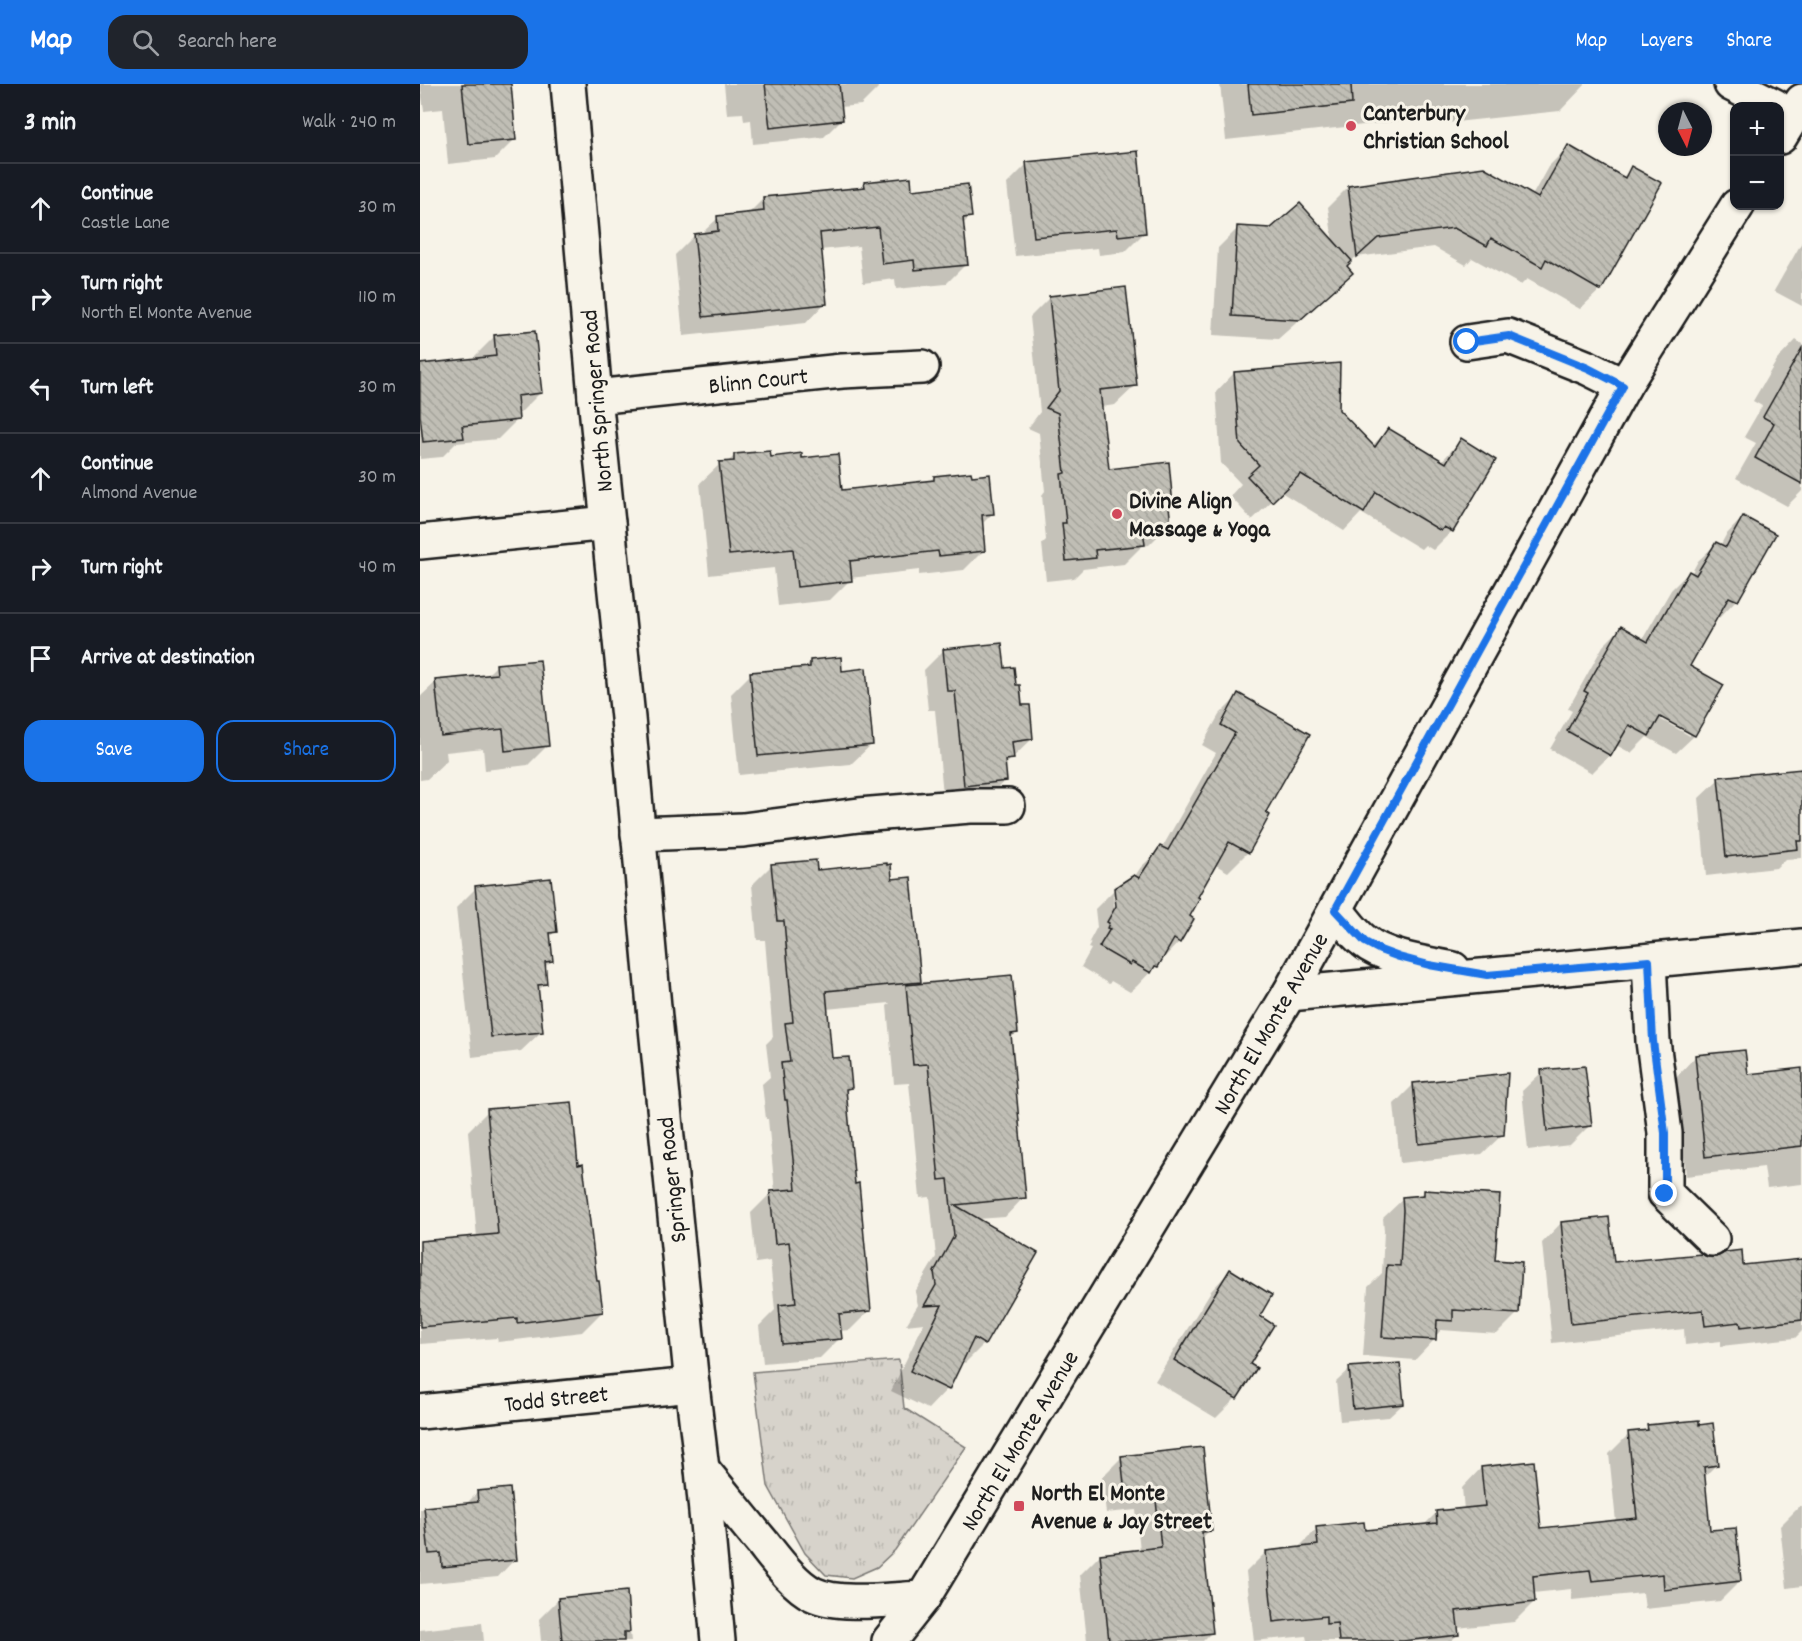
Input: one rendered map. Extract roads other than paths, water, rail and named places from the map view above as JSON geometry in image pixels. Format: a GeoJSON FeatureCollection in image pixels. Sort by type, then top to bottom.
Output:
{"type":"FeatureCollection","features":[{"type":"Feature","properties":{"kind":"street","name":"North Springer Road"},"geometry":{"type":"LineString","coordinates":[[568,84],[595,397],[628,718]]}},
{"type":"Feature","properties":{"kind":"street"},"geometry":{"type":"LineString","coordinates":[[1731,84],[1786,114]]}},
{"type":"Feature","properties":{"kind":"street","name":"North El Monte Avenue"},"geometry":{"type":"LineString","coordinates":[[889,1641],[923,1598],[1289,994],[1623,386],[1734,210]]}},
{"type":"Feature","properties":{"kind":"street"},"geometry":{"type":"LineString","coordinates":[[1467,342],[1509,336],[1588,368],[1623,386]]}},
{"type":"Feature","properties":{"kind":"street","name":"Blinn Court"},"geometry":{"type":"LineString","coordinates":[[595,397],[842,371],[922,367]]}},
{"type":"Feature","properties":{"kind":"street"},"geometry":{"type":"LineString","coordinates":[[420,542],[608,523]]}},
{"type":"Feature","properties":{"kind":"street","name":"Springer Road"},"geometry":{"type":"LineString","coordinates":[[628,718],[654,1018],[718,1641]]}},
{"type":"Feature","properties":{"kind":"street"},"geometry":{"type":"LineString","coordinates":[[638,834],[743,830],[860,815],[970,806],[1008,806]]}},
{"type":"Feature","properties":{"kind":"street"},"geometry":{"type":"LineString","coordinates":[[1335,910],[1365,942],[1380,950],[1429,965],[1487,975]]}},
{"type":"Feature","properties":{"kind":"street"},"geometry":{"type":"LineString","coordinates":[[1289,994],[1802,946]]}},
{"type":"Feature","properties":{"kind":"street"},"geometry":{"type":"LineString","coordinates":[[1649,961],[1653,1041],[1665,1133],[1665,1194],[1712,1239]]}},
{"type":"Feature","properties":{"kind":"street","name":"Todd Street"},"geometry":{"type":"LineString","coordinates":[[420,1412],[692,1385]]}},
{"type":"Feature","properties":{"kind":"street"},"geometry":{"type":"LineString","coordinates":[[702,1469],[779,1563],[799,1584],[812,1593],[830,1599],[854,1601],[923,1598],[920,1641]]}},
{"type":"Feature","properties":{"kind":"place","name":"Canterbury Christian School"},"geometry":{"type":"Point","coordinates":[1351,126]}},
{"type":"Feature","properties":{"kind":"place","name":"Divine Align Massage & Yoga"},"geometry":{"type":"Point","coordinates":[1117,514]}},
{"type":"Feature","properties":{"kind":"place","name":"North El Monte Avenue & Jay Street"},"geometry":{"type":"Point","coordinates":[1019,1506]}}]}
